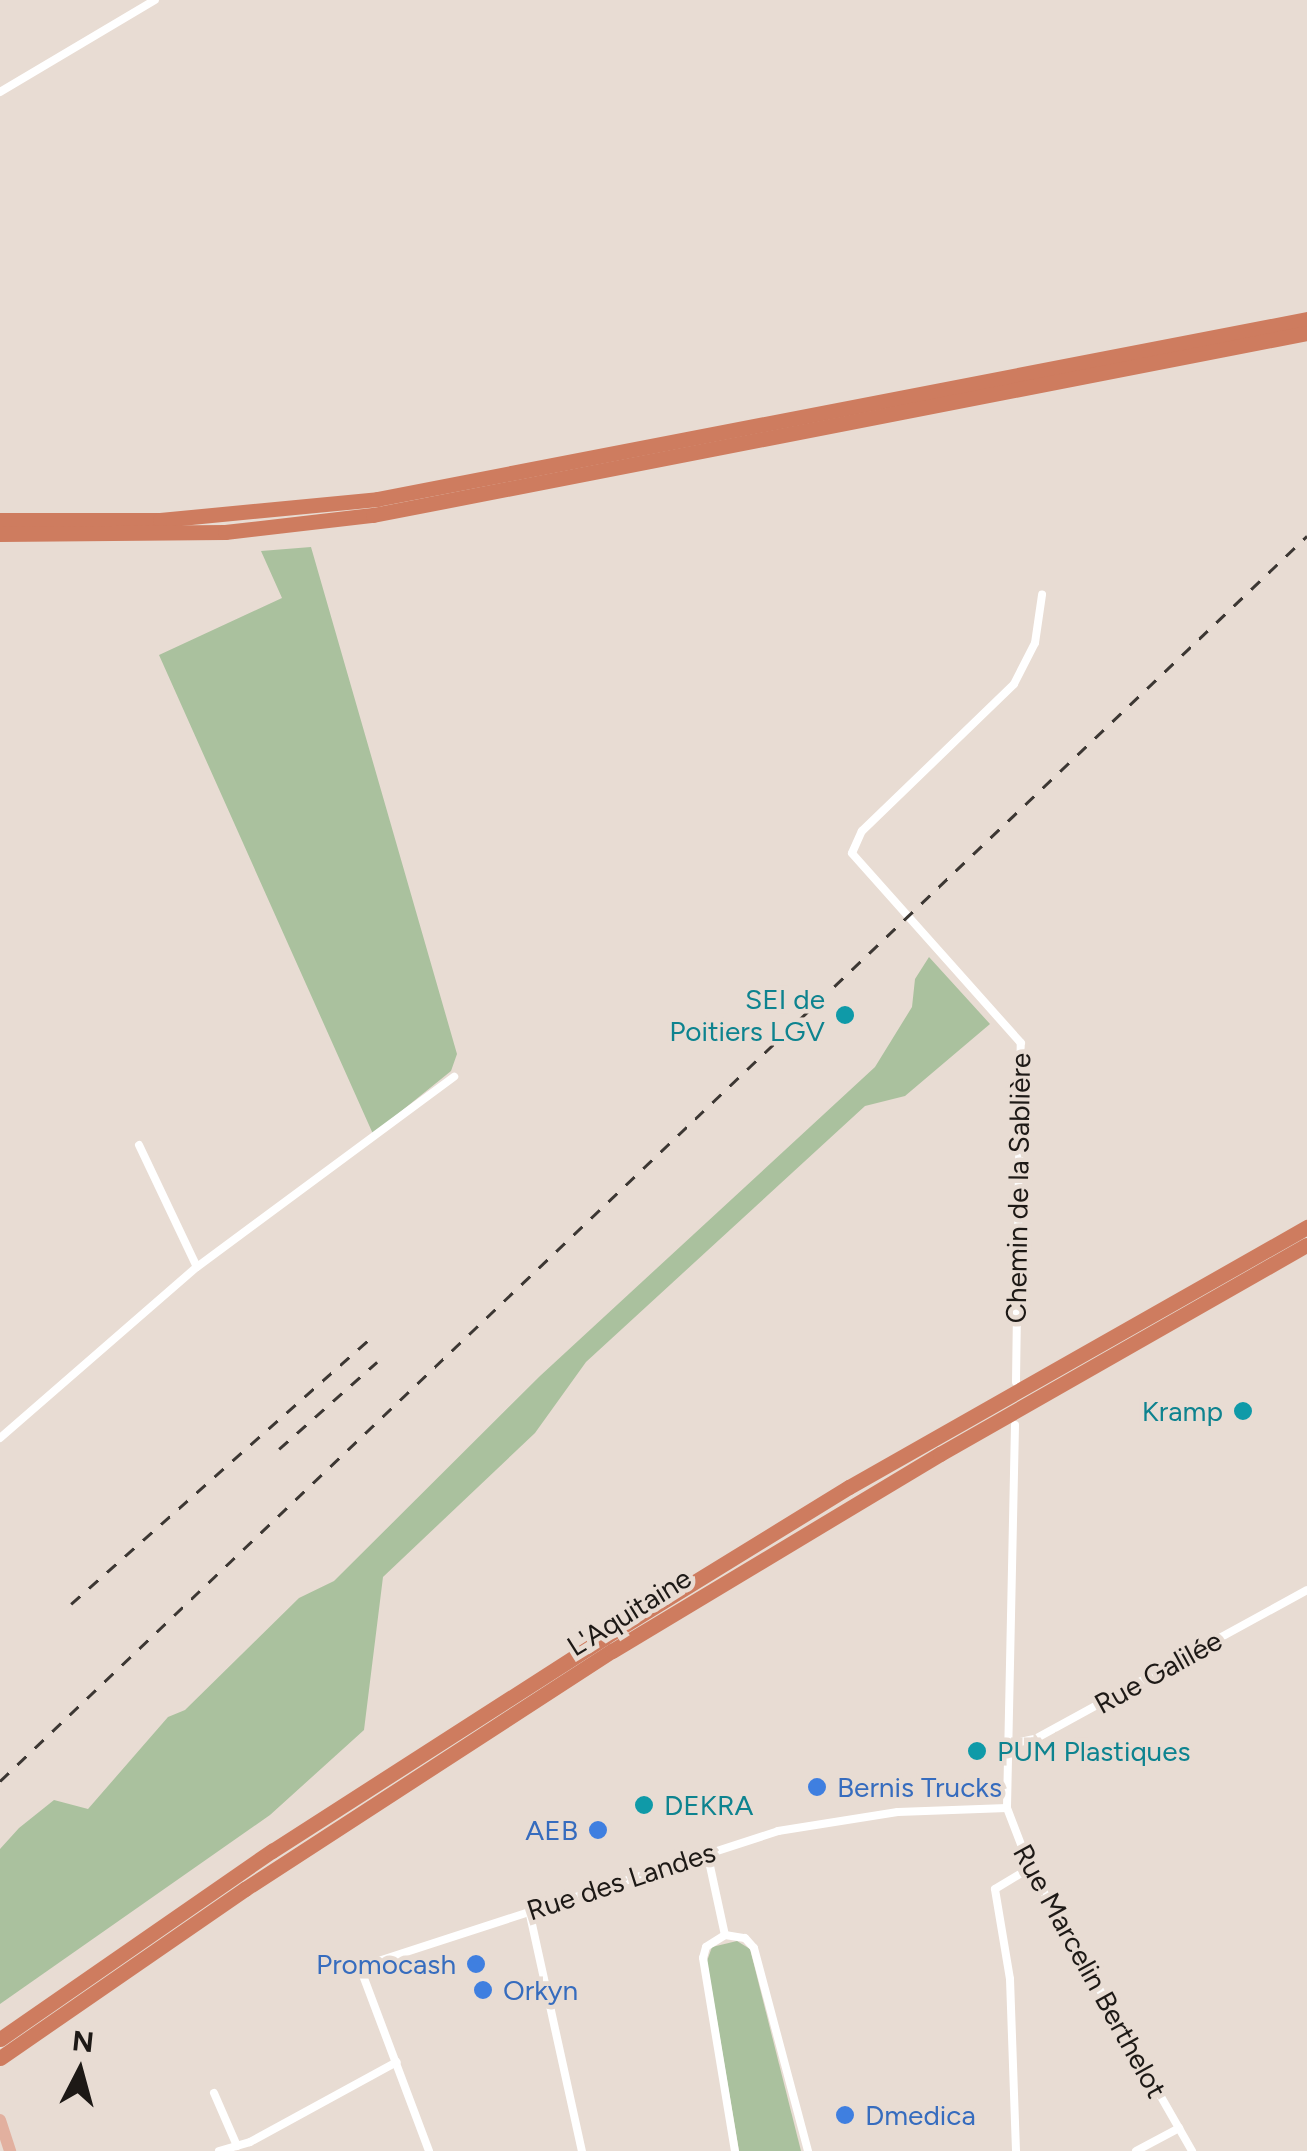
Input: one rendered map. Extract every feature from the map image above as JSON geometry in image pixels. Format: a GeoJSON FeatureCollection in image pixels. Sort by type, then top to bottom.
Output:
{"type":"FeatureCollection","features":[{"type":"Feature","properties":{"kind":"highway"},"geometry":{"type":"LineString","coordinates":[[0,520],[160,520],[376,499],[1307,319]]}},
{"type":"Feature","properties":{"kind":"highway"},"geometry":{"type":"LineString","coordinates":[[0,534],[225,532],[373,514],[1307,333]]}},
{"type":"Feature","properties":{"kind":"highway","name":"L'Aquitaine"},"geometry":{"type":"LineString","coordinates":[[3,2046],[272,1850],[605,1637],[850,1487],[1307,1227]]}},
{"type":"Feature","properties":{"kind":"highway","name":"L'Aquitaine"},"geometry":{"type":"LineString","coordinates":[[3,2046],[612,1651],[940,1454],[1307,1245]]}},
{"type":"Feature","properties":{"kind":"main road"},"geometry":{"type":"LineString","coordinates":[[0,2120],[10,2151]]}},
{"type":"Feature","properties":{"kind":"street"},"geometry":{"type":"LineString","coordinates":[[0,92],[155,0]]}},
{"type":"Feature","properties":{"kind":"street","name":"Chemin de la Sablière"},"geometry":{"type":"LineString","coordinates":[[1016,1382],[1024,1057],[1015,1030],[853,859],[855,839],[1014,684],[1035,643],[1042,594]]}},
{"type":"Feature","properties":{"kind":"street"},"geometry":{"type":"LineString","coordinates":[[0,1438],[197,1267],[454,1077]]}},
{"type":"Feature","properties":{"kind":"street"},"geometry":{"type":"LineString","coordinates":[[138,1145],[197,1267]]}},
{"type":"Feature","properties":{"kind":"street","name":"Rue Marcelin Berthelot"},"geometry":{"type":"LineString","coordinates":[[1015,1425],[1007,1808],[1030,1868],[1192,2151]]}},
{"type":"Feature","properties":{"kind":"street","name":"Rue Galilée"},"geometry":{"type":"LineString","coordinates":[[1006,1745],[1035,1739],[1307,1590]]}},
{"type":"Feature","properties":{"kind":"street","name":"Rue des Landes"},"geometry":{"type":"LineString","coordinates":[[397,2062],[360,1967],[530,1915],[707,1852],[836,1819],[1007,1808]]}},
{"type":"Feature","properties":{"kind":"street"},"geometry":{"type":"LineString","coordinates":[[707,1852],[725,1935]]}},
{"type":"Feature","properties":{"kind":"street"},"geometry":{"type":"LineString","coordinates":[[1016,2151],[1010,1979],[995,1889],[1030,1868]]}},
{"type":"Feature","properties":{"kind":"street"},"geometry":{"type":"LineString","coordinates":[[530,1915],[582,2151]]}},
{"type":"Feature","properties":{"kind":"street"},"geometry":{"type":"LineString","coordinates":[[735,2151],[703,1958],[706,1947],[725,1935],[745,1938],[754,1948],[808,2151]]}},
{"type":"Feature","properties":{"kind":"street"},"geometry":{"type":"LineString","coordinates":[[219,2151],[252,2147],[397,2062],[429,2151]]}},
{"type":"Feature","properties":{"kind":"street"},"geometry":{"type":"LineString","coordinates":[[214,2093],[237,2146]]}},
{"type":"Feature","properties":{"kind":"street"},"geometry":{"type":"LineString","coordinates":[[1136,2151],[1179,2128]]}},
{"type":"Feature","properties":{"kind":"green space"},"geometry":{"type":"Polygon","coordinates":[[[311,547],[457,1054],[451,1071],[373,1134],[159,655],[282,598],[261,551],[311,547]]]}},
{"type":"Feature","properties":{"kind":"green space"},"geometry":{"type":"Polygon","coordinates":[[[929,957],[990,1024],[905,1096],[865,1106],[586,1362],[535,1433],[383,1577],[364,1730],[270,1815],[0,2004],[0,1849],[54,1800],[88,1809],[168,1717],[185,1710],[299,1598],[334,1581],[540,1376],[875,1067],[912,1007],[915,979],[929,957]]]}},
{"type":"Feature","properties":{"kind":"green space"},"geometry":{"type":"Polygon","coordinates":[[[737,1941],[750,1949],[801,2151],[739,2151],[707,1961],[712,1947],[737,1941]]]}},
{"type":"Feature","properties":{"kind":"railway"},"geometry":{"type":"LineString","coordinates":[[0,1781],[1307,536]]}},
{"type":"Feature","properties":{"kind":"railway"},"geometry":{"type":"LineString","coordinates":[[71,1604],[372,1337]]}},
{"type":"Feature","properties":{"kind":"railway"},"geometry":{"type":"LineString","coordinates":[[279,1449],[377,1362]]}},
{"type":"Feature","properties":{"kind":"place","name":"SEI de Poitiers LGV"},"geometry":{"type":"Point","coordinates":[845,1015]}},
{"type":"Feature","properties":{"kind":"place","name":"Kramp"},"geometry":{"type":"Point","coordinates":[1243,1411]}},
{"type":"Feature","properties":{"kind":"place","name":"PUM Plastiques"},"geometry":{"type":"Point","coordinates":[977,1751]}},
{"type":"Feature","properties":{"kind":"place","name":"Bernis Trucks"},"geometry":{"type":"Point","coordinates":[817,1787]}},
{"type":"Feature","properties":{"kind":"place","name":"DEKRA"},"geometry":{"type":"Point","coordinates":[644,1805]}},
{"type":"Feature","properties":{"kind":"place","name":"AEB"},"geometry":{"type":"Point","coordinates":[598,1830]}},
{"type":"Feature","properties":{"kind":"place","name":"Promocash"},"geometry":{"type":"Point","coordinates":[476,1964]}},
{"type":"Feature","properties":{"kind":"place","name":"Orkyn"},"geometry":{"type":"Point","coordinates":[483,1990]}},
{"type":"Feature","properties":{"kind":"place","name":"Dmedica"},"geometry":{"type":"Point","coordinates":[845,2115]}}]}
